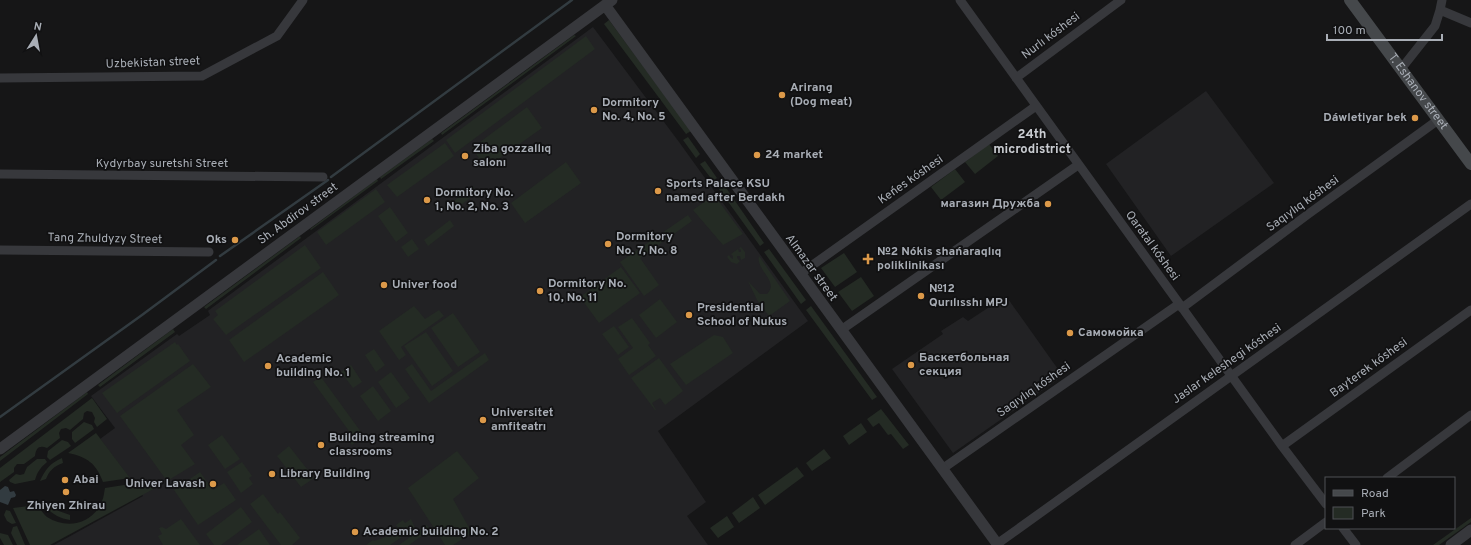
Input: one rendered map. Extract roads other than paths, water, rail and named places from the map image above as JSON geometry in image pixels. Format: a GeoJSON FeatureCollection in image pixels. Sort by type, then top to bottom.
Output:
{"type":"FeatureCollection","features":[{"type":"Feature","properties":{"kind":"main road","name":"T. Eshanov street"},"geometry":{"type":"LineString","coordinates":[[1350,0],[1471,164]]}},
{"type":"Feature","properties":{"kind":"street","name":"Uzbekistan street"},"geometry":{"type":"LineString","coordinates":[[0,78],[202,76],[277,36],[303,0]]}},
{"type":"Feature","properties":{"kind":"street","name":"Qaratal kóshesi"},"geometry":{"type":"LineString","coordinates":[[960,0],[1180,306],[1325,503]]}},
{"type":"Feature","properties":{"kind":"street","name":"Nurlı kóshesi"},"geometry":{"type":"LineString","coordinates":[[1016,78],[1120,0]]}},
{"type":"Feature","properties":{"kind":"street"},"geometry":{"type":"LineString","coordinates":[[1401,69],[1435,26],[1442,0]]}},
{"type":"Feature","properties":{"kind":"street","name":"Almazar street"},"geometry":{"type":"LineString","coordinates":[[608,3],[800,274],[998,545]]}},
{"type":"Feature","properties":{"kind":"street","name":"Sh. Abdirov street"},"geometry":{"type":"LineString","coordinates":[[0,449],[608,3]]}},
{"type":"Feature","properties":{"kind":"street"},"geometry":{"type":"LineString","coordinates":[[1440,10],[1471,23]]}},
{"type":"Feature","properties":{"kind":"street","name":"Keńes kóshesi"},"geometry":{"type":"LineString","coordinates":[[800,274],[1036,106]]}},
{"type":"Feature","properties":{"kind":"street","name":"Saqıylıq kóshesi"},"geometry":{"type":"LineString","coordinates":[[942,469],[1180,306],[1438,120]]}},
{"type":"Feature","properties":{"kind":"street"},"geometry":{"type":"LineString","coordinates":[[841,330],[1078,165]]}},
{"type":"Feature","properties":{"kind":"street","name":"Kydyrbay suretshi Street"},"geometry":{"type":"LineString","coordinates":[[0,174],[323,177]]}},
{"type":"Feature","properties":{"kind":"street","name":"Jaslar keleshegi kóshesi"},"geometry":{"type":"LineString","coordinates":[[998,545],[1471,204]]}},
{"type":"Feature","properties":{"kind":"street","name":"Tang Zhuldyzy Street"},"geometry":{"type":"LineString","coordinates":[[0,250],[209,252]]}},
{"type":"Feature","properties":{"kind":"street","name":"Bayterek kóshesi"},"geometry":{"type":"LineString","coordinates":[[1282,446],[1471,310]]}},
{"type":"Feature","properties":{"kind":"street"},"geometry":{"type":"LineString","coordinates":[[1388,477],[1471,415]]}},
{"type":"Feature","properties":{"kind":"street"},"geometry":{"type":"LineString","coordinates":[[1294,545],[1325,523]]}},
{"type":"Feature","properties":{"kind":"street"},"geometry":{"type":"LineString","coordinates":[[1345,529],[1356,545]]}},
{"type":"Feature","properties":{"kind":"street"},"geometry":{"type":"LineString","coordinates":[[1451,545],[1471,530]]}},
{"type":"Feature","properties":{"kind":"waterway"},"geometry":{"type":"LineString","coordinates":[[331,177],[572,0]]}},
{"type":"Feature","properties":{"kind":"waterway"},"geometry":{"type":"LineString","coordinates":[[220,256],[328,180]]}},
{"type":"Feature","properties":{"kind":"waterway"},"geometry":{"type":"LineString","coordinates":[[0,417],[216,260]]}},
{"type":"Feature","properties":{"kind":"place","name":"Arirang (Dog meat)"},"geometry":{"type":"Point","coordinates":[782,95]}},
{"type":"Feature","properties":{"kind":"place","name":"Dormitory No. 4, No. 5"},"geometry":{"type":"Point","coordinates":[594,110]}},
{"type":"Feature","properties":{"kind":"place","name":"Dáwletiyar bek"},"geometry":{"type":"Point","coordinates":[1415,118]}},
{"type":"Feature","properties":{"kind":"place","name":"24 market"},"geometry":{"type":"Point","coordinates":[757,155]}},
{"type":"Feature","properties":{"kind":"place","name":"Ziba gozzallıq salonı"},"geometry":{"type":"Point","coordinates":[465,156]}},
{"type":"Feature","properties":{"kind":"place","name":"Sports Palace KSU named after Berdakh"},"geometry":{"type":"Point","coordinates":[658,191]}},
{"type":"Feature","properties":{"kind":"place","name":"Dormitory No. 1, No. 2, No. 3"},"geometry":{"type":"Point","coordinates":[427,200]}},
{"type":"Feature","properties":{"kind":"place","name":"магазин Дружба"},"geometry":{"type":"Point","coordinates":[1048,204]}},
{"type":"Feature","properties":{"kind":"place","name":"Oks"},"geometry":{"type":"Point","coordinates":[235,240]}},
{"type":"Feature","properties":{"kind":"place","name":"Dormitory No. 7, No. 8"},"geometry":{"type":"Point","coordinates":[608,244]}},
{"type":"Feature","properties":{"kind":"place","name":"№2 Nókis shańaraqlıq poliklinikası"},"geometry":{"type":"Point","coordinates":[868,259]}},
{"type":"Feature","properties":{"kind":"place","name":"Univer food"},"geometry":{"type":"Point","coordinates":[384,285]}},
{"type":"Feature","properties":{"kind":"place","name":"Dormitory No. 10, No. 11"},"geometry":{"type":"Point","coordinates":[540,291]}},
{"type":"Feature","properties":{"kind":"place","name":"№12 Qurılısshı MPJ"},"geometry":{"type":"Point","coordinates":[921,296]}},
{"type":"Feature","properties":{"kind":"place","name":"Presidential School of Nukus"},"geometry":{"type":"Point","coordinates":[689,315]}},
{"type":"Feature","properties":{"kind":"place","name":"Самомойка"},"geometry":{"type":"Point","coordinates":[1070,333]}},
{"type":"Feature","properties":{"kind":"place","name":"Баскетбольная секция"},"geometry":{"type":"Point","coordinates":[911,365]}},
{"type":"Feature","properties":{"kind":"place","name":"Academic building No. 1"},"geometry":{"type":"Point","coordinates":[268,366]}},
{"type":"Feature","properties":{"kind":"place","name":"Universitet amfiteatrı"},"geometry":{"type":"Point","coordinates":[483,420]}},
{"type":"Feature","properties":{"kind":"place","name":"Building streaming classrooms"},"geometry":{"type":"Point","coordinates":[321,445]}},
{"type":"Feature","properties":{"kind":"place","name":"Library Building"},"geometry":{"type":"Point","coordinates":[272,474]}},
{"type":"Feature","properties":{"kind":"place","name":"Abai"},"geometry":{"type":"Point","coordinates":[65,480]}},
{"type":"Feature","properties":{"kind":"place","name":"Univer Lavash"},"geometry":{"type":"Point","coordinates":[213,484]}},
{"type":"Feature","properties":{"kind":"place","name":"Zhiyen Zhirau"},"geometry":{"type":"Point","coordinates":[66,492]}},
{"type":"Feature","properties":{"kind":"place","name":"Academic building No. 2"},"geometry":{"type":"Point","coordinates":[355,532]}},
{"type":"Feature","properties":{"kind":"district","name":"24th microdistrict"},"geometry":{"type":"Point","coordinates":[1032,142]}}]}
